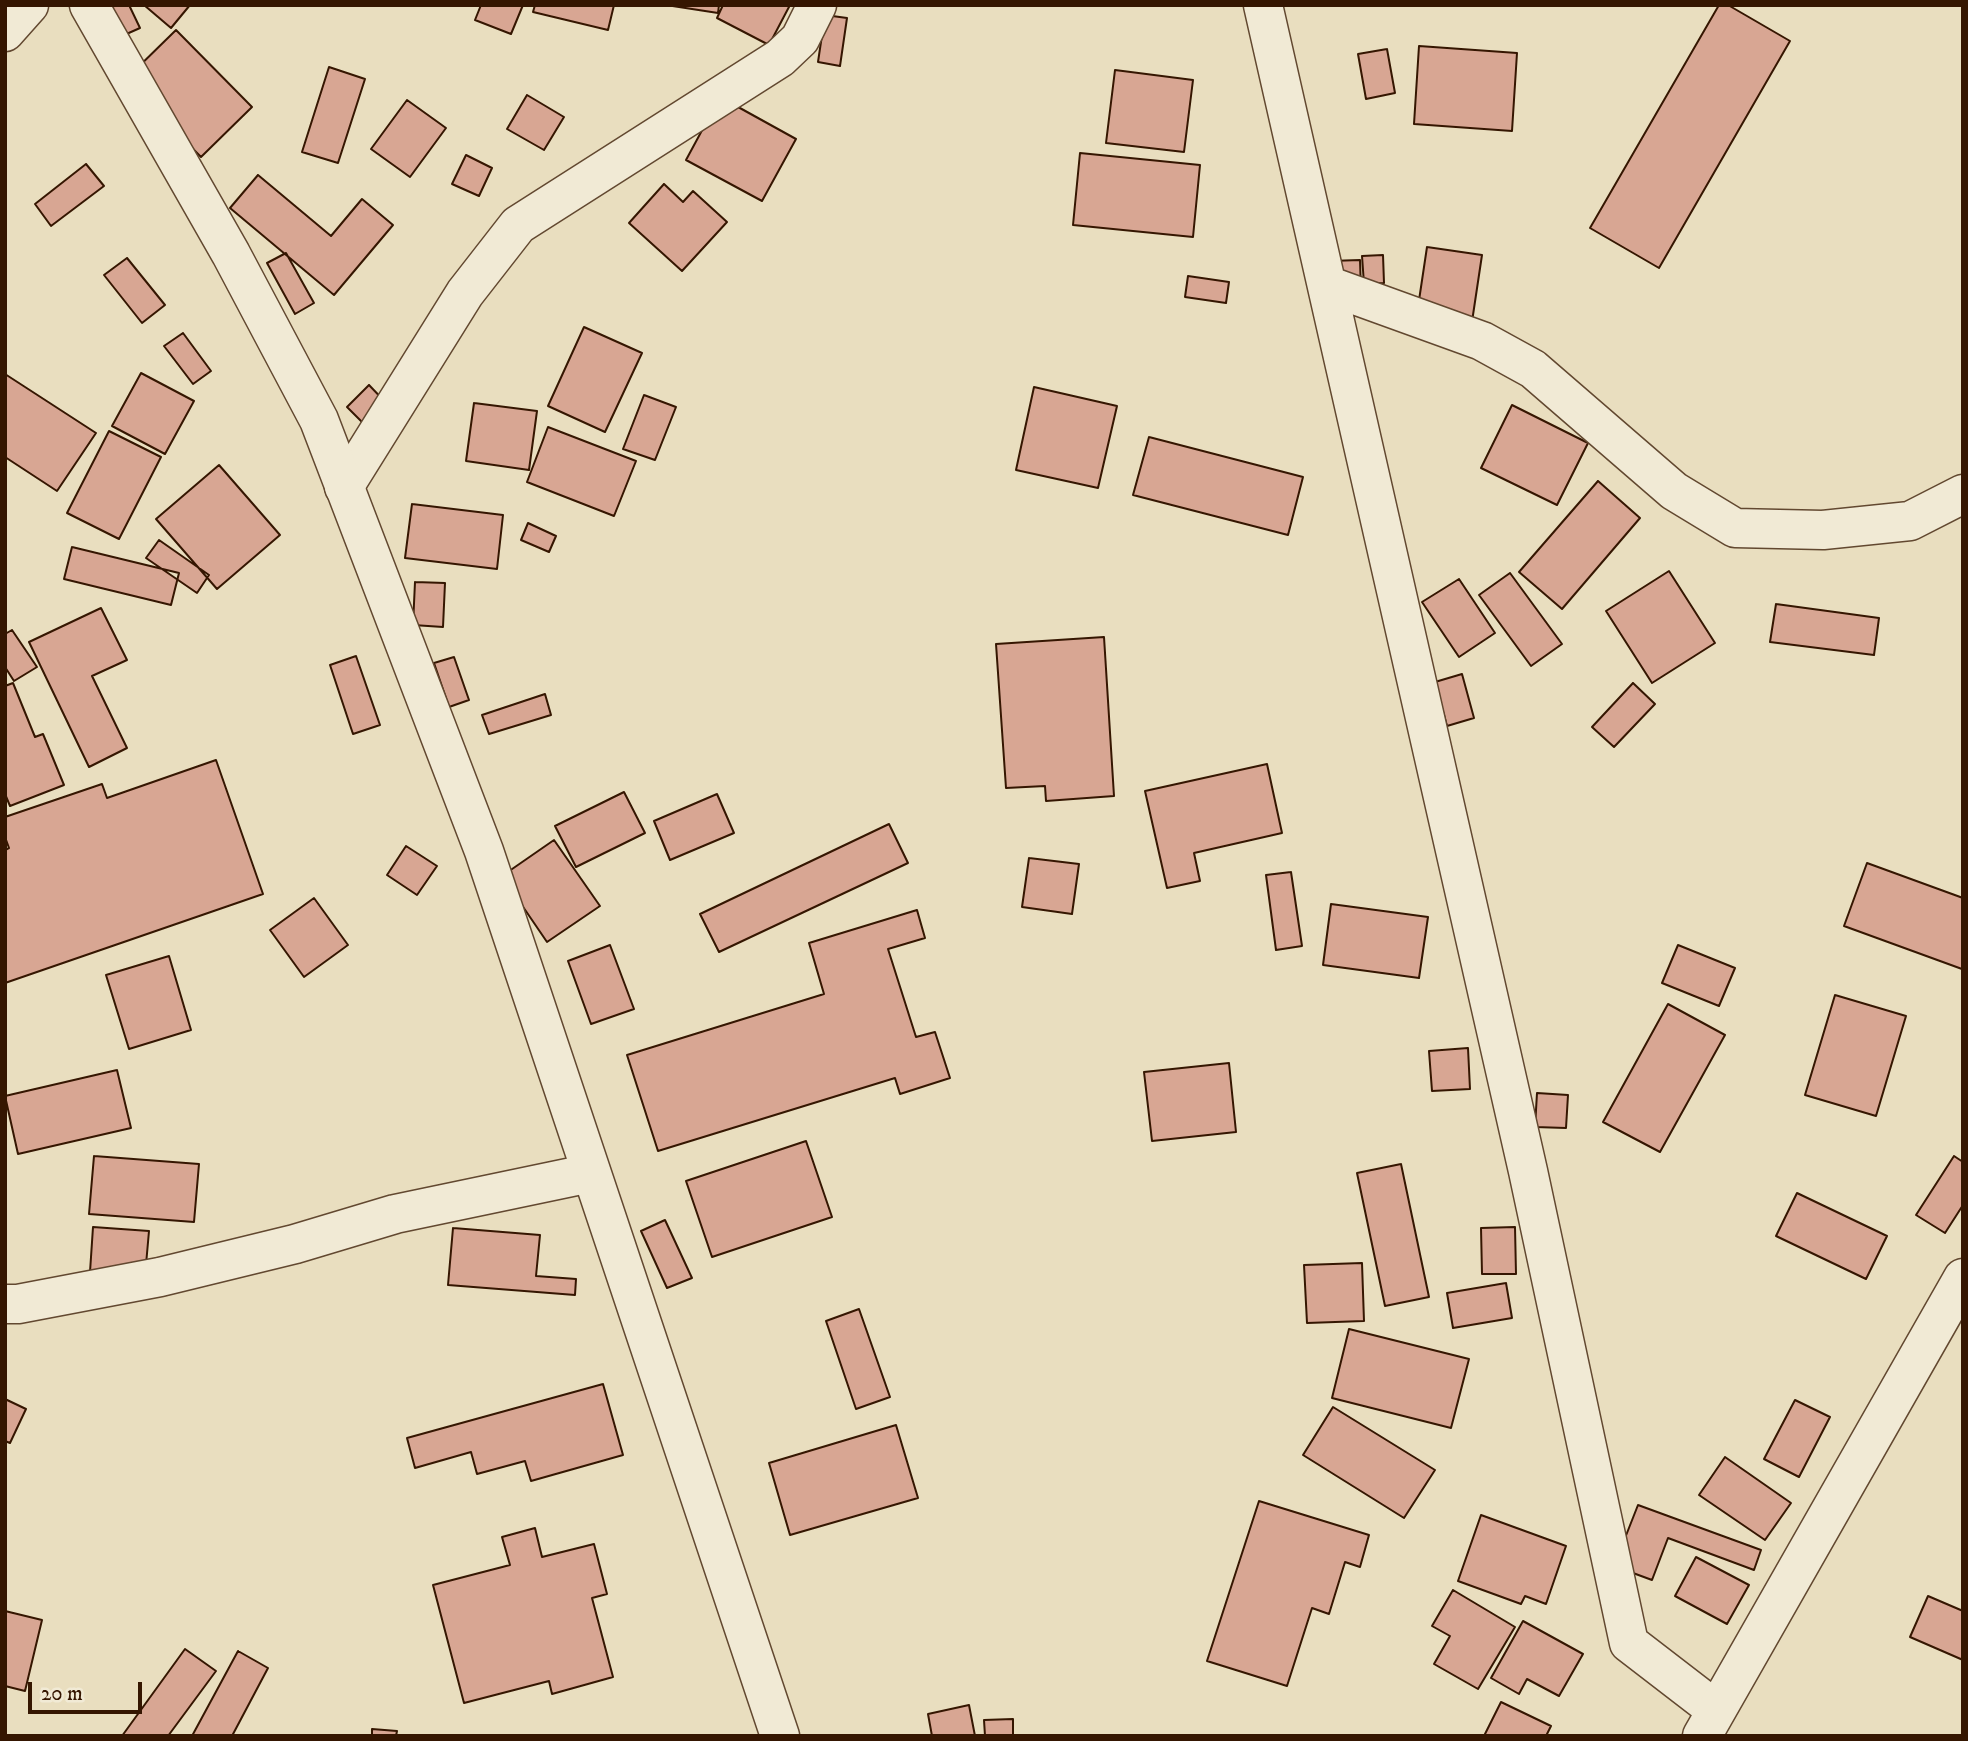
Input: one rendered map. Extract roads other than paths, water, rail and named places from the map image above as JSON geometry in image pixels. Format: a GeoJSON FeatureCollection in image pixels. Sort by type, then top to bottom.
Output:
{"type":"FeatureCollection","features":[{"type":"Feature","properties":{"kind":"street"},"geometry":{"type":"LineString","coordinates":[[5,32],[29,5]]}},
{"type":"Feature","properties":{"kind":"street"},"geometry":{"type":"LineString","coordinates":[[89,5],[231,254],[319,420],[484,852],[780,1736]]}},
{"type":"Feature","properties":{"kind":"street"},"geometry":{"type":"LineString","coordinates":[[344,486],[465,293],[518,225],[780,58],[800,39],[817,5]]}},
{"type":"Feature","properties":{"kind":"street"},"geometry":{"type":"LineString","coordinates":[[1263,5],[1528,1171],[1629,1643],[1707,1729],[1963,1278]]}},
{"type":"Feature","properties":{"kind":"street"},"geometry":{"type":"LineString","coordinates":[[1327,285],[1482,341],[1533,369],[1674,491],[1735,528],[1823,530],[1910,521],[1963,494]]}},
{"type":"Feature","properties":{"kind":"street"},"geometry":{"type":"LineString","coordinates":[[5,1304],[18,1304],[160,1277],[295,1244],[396,1214],[591,1173]]}}]}
